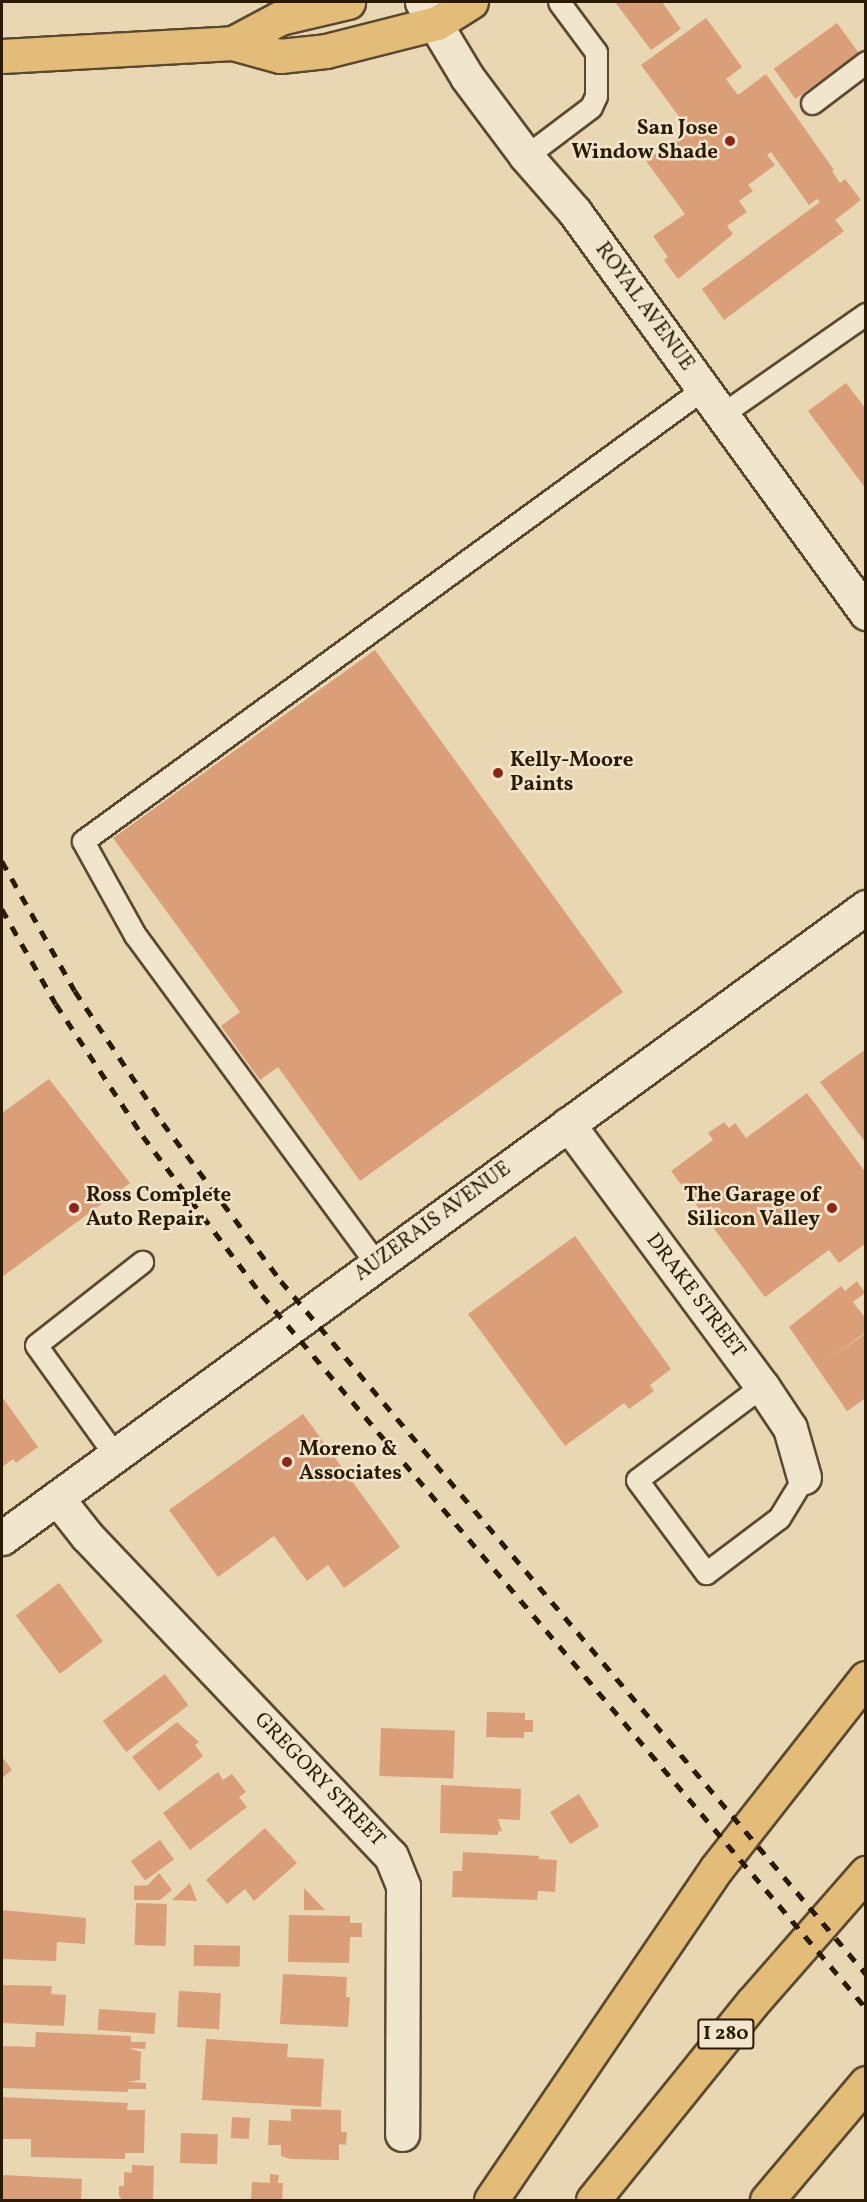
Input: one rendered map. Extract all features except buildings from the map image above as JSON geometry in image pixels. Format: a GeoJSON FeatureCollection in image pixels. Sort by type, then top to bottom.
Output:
{"type":"FeatureCollection","features":[{"type":"Feature","properties":{"kind":"main road"},"geometry":{"type":"LineString","coordinates":[[233,42],[280,18],[348,2]]}},
{"type":"Feature","properties":{"kind":"main road"},"geometry":{"type":"LineString","coordinates":[[2,56],[233,42],[280,56],[360,44],[430,12],[471,2]]}},
{"type":"Feature","properties":{"kind":"main road"},"geometry":{"type":"LineString","coordinates":[[491,2200],[716,1869],[866,1678]]}},
{"type":"Feature","properties":{"kind":"main road","name":"I 280"},"geometry":{"type":"LineString","coordinates":[[593,2200],[752,2003],[866,1873]]}},
{"type":"Feature","properties":{"kind":"main road"},"geometry":{"type":"LineString","coordinates":[[767,2200],[866,2083]]}},
{"type":"Feature","properties":{"kind":"street","name":"ROYAL AVENUE"},"geometry":{"type":"LineString","coordinates":[[430,12],[467,77],[526,156],[574,211],[866,614]]}},
{"type":"Feature","properties":{"kind":"street","name":"AUZERAIS AVENUE"},"geometry":{"type":"LineString","coordinates":[[2,1538],[866,907]]}},
{"type":"Feature","properties":{"kind":"street","name":"DRAKE STREET"},"geometry":{"type":"LineString","coordinates":[[568,1124],[762,1386],[790,1428],[804,1477]]}},
{"type":"Feature","properties":{"kind":"street","name":"GREGORY STREET"},"geometry":{"type":"LineString","coordinates":[[57,1498],[87,1536],[391,1856],[403,1886],[402,2134]]}},
{"type":"Feature","properties":{"kind":"lane"},"geometry":{"type":"LineString","coordinates":[[526,156],[591,107],[596,96],[596,52],[559,2]]}},
{"type":"Feature","properties":{"kind":"lane"},"geometry":{"type":"LineString","coordinates":[[812,103],[866,62]]}},
{"type":"Feature","properties":{"kind":"lane"},"geometry":{"type":"LineString","coordinates":[[376,1263],[135,935],[82,841],[417,595],[712,402],[866,314]]}},
{"type":"Feature","properties":{"kind":"lane"},"geometry":{"type":"LineString","coordinates":[[115,1455],[36,1346],[142,1262]]}},
{"type":"Feature","properties":{"kind":"lane"},"geometry":{"type":"LineString","coordinates":[[762,1386],[637,1480],[706,1573],[779,1518],[804,1477]]}},
{"type":"Feature","properties":{"kind":"railway"},"geometry":{"type":"LineString","coordinates":[[2,861],[75,991],[163,1123],[281,1281],[866,1974]]}},
{"type":"Feature","properties":{"kind":"railway"},"geometry":{"type":"LineString","coordinates":[[2,909],[56,1004],[143,1136],[262,1295],[866,2008]]}},
{"type":"Feature","properties":{"kind":"place","name":"San Jose Window Shade"},"geometry":{"type":"Point","coordinates":[730,141]}},
{"type":"Feature","properties":{"kind":"place","name":"Kelly-Moore Paints"},"geometry":{"type":"Point","coordinates":[498,773]}},
{"type":"Feature","properties":{"kind":"place","name":"Ross Complete Auto Repair"},"geometry":{"type":"Point","coordinates":[74,1208]}},
{"type":"Feature","properties":{"kind":"place","name":"The Garage of Silicon Valley"},"geometry":{"type":"Point","coordinates":[832,1208]}},
{"type":"Feature","properties":{"kind":"place","name":"Moreno & Associates"},"geometry":{"type":"Point","coordinates":[287,1462]}}]}
